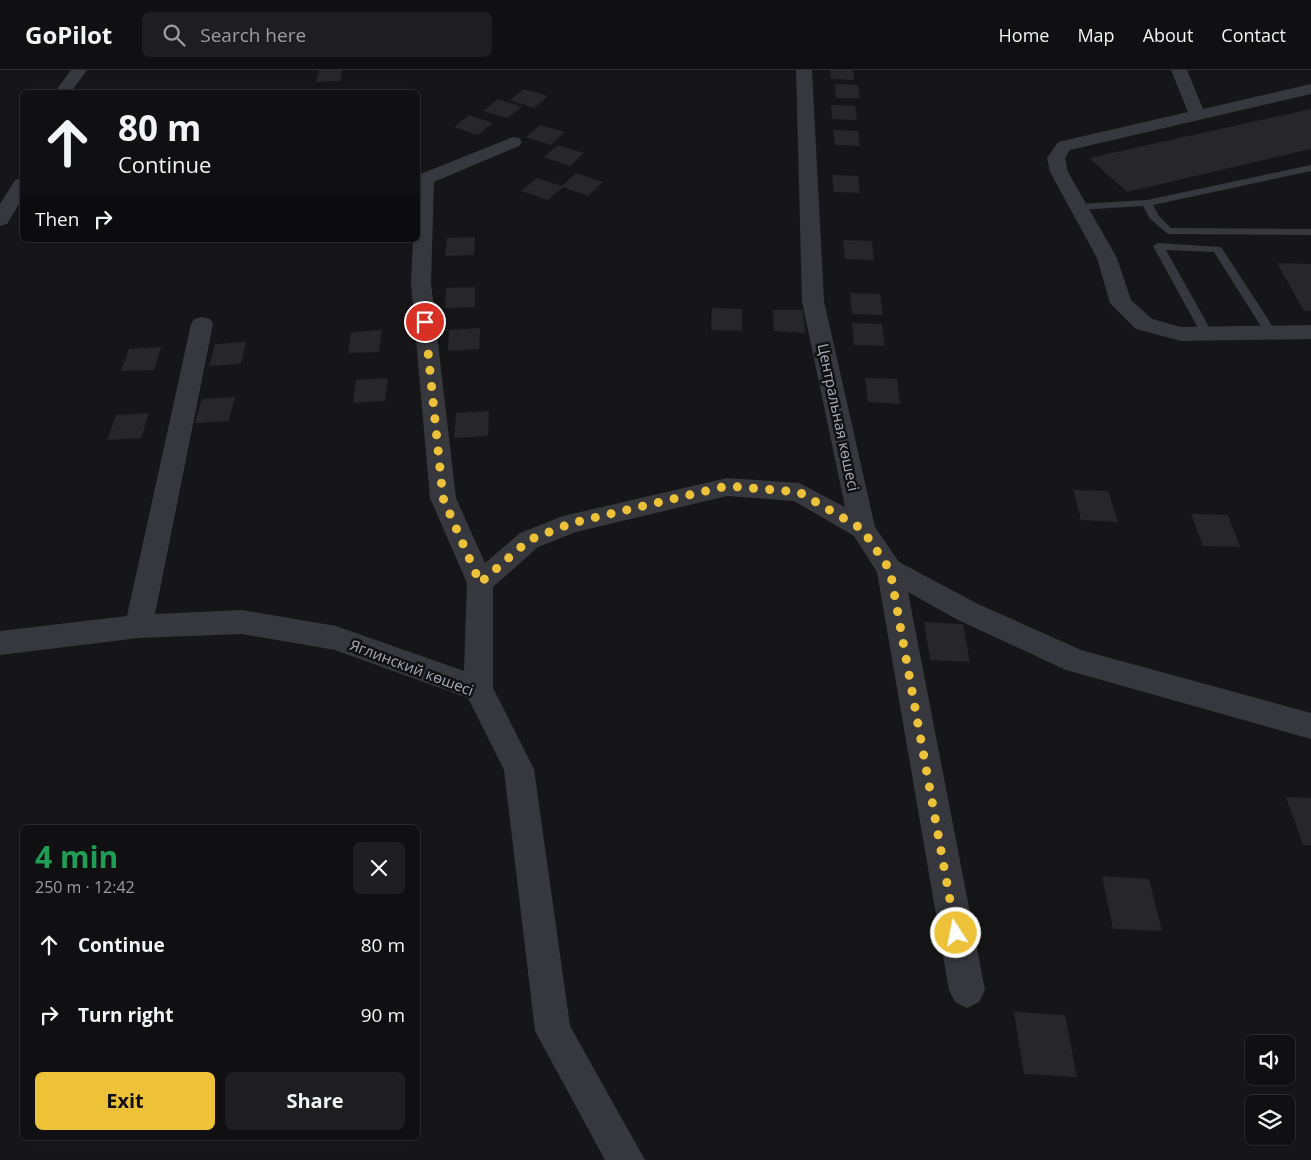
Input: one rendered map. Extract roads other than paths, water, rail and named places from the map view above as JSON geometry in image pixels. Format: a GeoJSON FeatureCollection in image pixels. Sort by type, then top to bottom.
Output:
{"type":"FeatureCollection","features":[{"type":"Feature","properties":{"kind":"street"},"geometry":{"type":"LineString","coordinates":[[65,90],[79,70]]}},
{"type":"Feature","properties":{"kind":"street","name":"Центральная көшесі"},"geometry":{"type":"LineString","coordinates":[[804,70],[814,301],[862,529],[890,570],[967,990]]}},
{"type":"Feature","properties":{"kind":"street"},"geometry":{"type":"LineString","coordinates":[[1179,70],[1197,114]]}},
{"type":"Feature","properties":{"kind":"street"},"geometry":{"type":"LineString","coordinates":[[1311,89],[1064,146],[1056,158],[1060,172],[1107,258],[1121,303],[1144,324],[1181,334],[1311,332]]}},
{"type":"Feature","properties":{"kind":"street"},"geometry":{"type":"LineString","coordinates":[[478,689],[480,583],[443,498],[421,283],[421,179],[513,142]]}},
{"type":"Feature","properties":{"kind":"street"},"geometry":{"type":"LineString","coordinates":[[0,220],[20,187]]}},
{"type":"Feature","properties":{"kind":"street"},"geometry":{"type":"LineString","coordinates":[[139,626],[202,324]]}},
{"type":"Feature","properties":{"kind":"street"},"geometry":{"type":"LineString","coordinates":[[480,583],[529,540],[572,523],[727,486],[799,492],[862,529]]}},
{"type":"Feature","properties":{"kind":"street"},"geometry":{"type":"LineString","coordinates":[[890,570],[968,612],[1076,661],[1307,731]]}},
{"type":"Feature","properties":{"kind":"street","name":"Яглинский көшесі"},"geometry":{"type":"LineString","coordinates":[[0,643],[139,626],[242,622],[336,638],[478,689],[519,769],[553,1031],[626,1160]]}},
{"type":"Feature","properties":{"kind":"lane"},"geometry":{"type":"LineString","coordinates":[[1079,207],[1147,203],[1311,168]]}},
{"type":"Feature","properties":{"kind":"lane"},"geometry":{"type":"LineString","coordinates":[[1147,203],[1154,217],[1168,230],[1311,232]]}},
{"type":"Feature","properties":{"kind":"lane"},"geometry":{"type":"LineString","coordinates":[[1207,334],[1158,246],[1217,249],[1271,333]]}}]}
